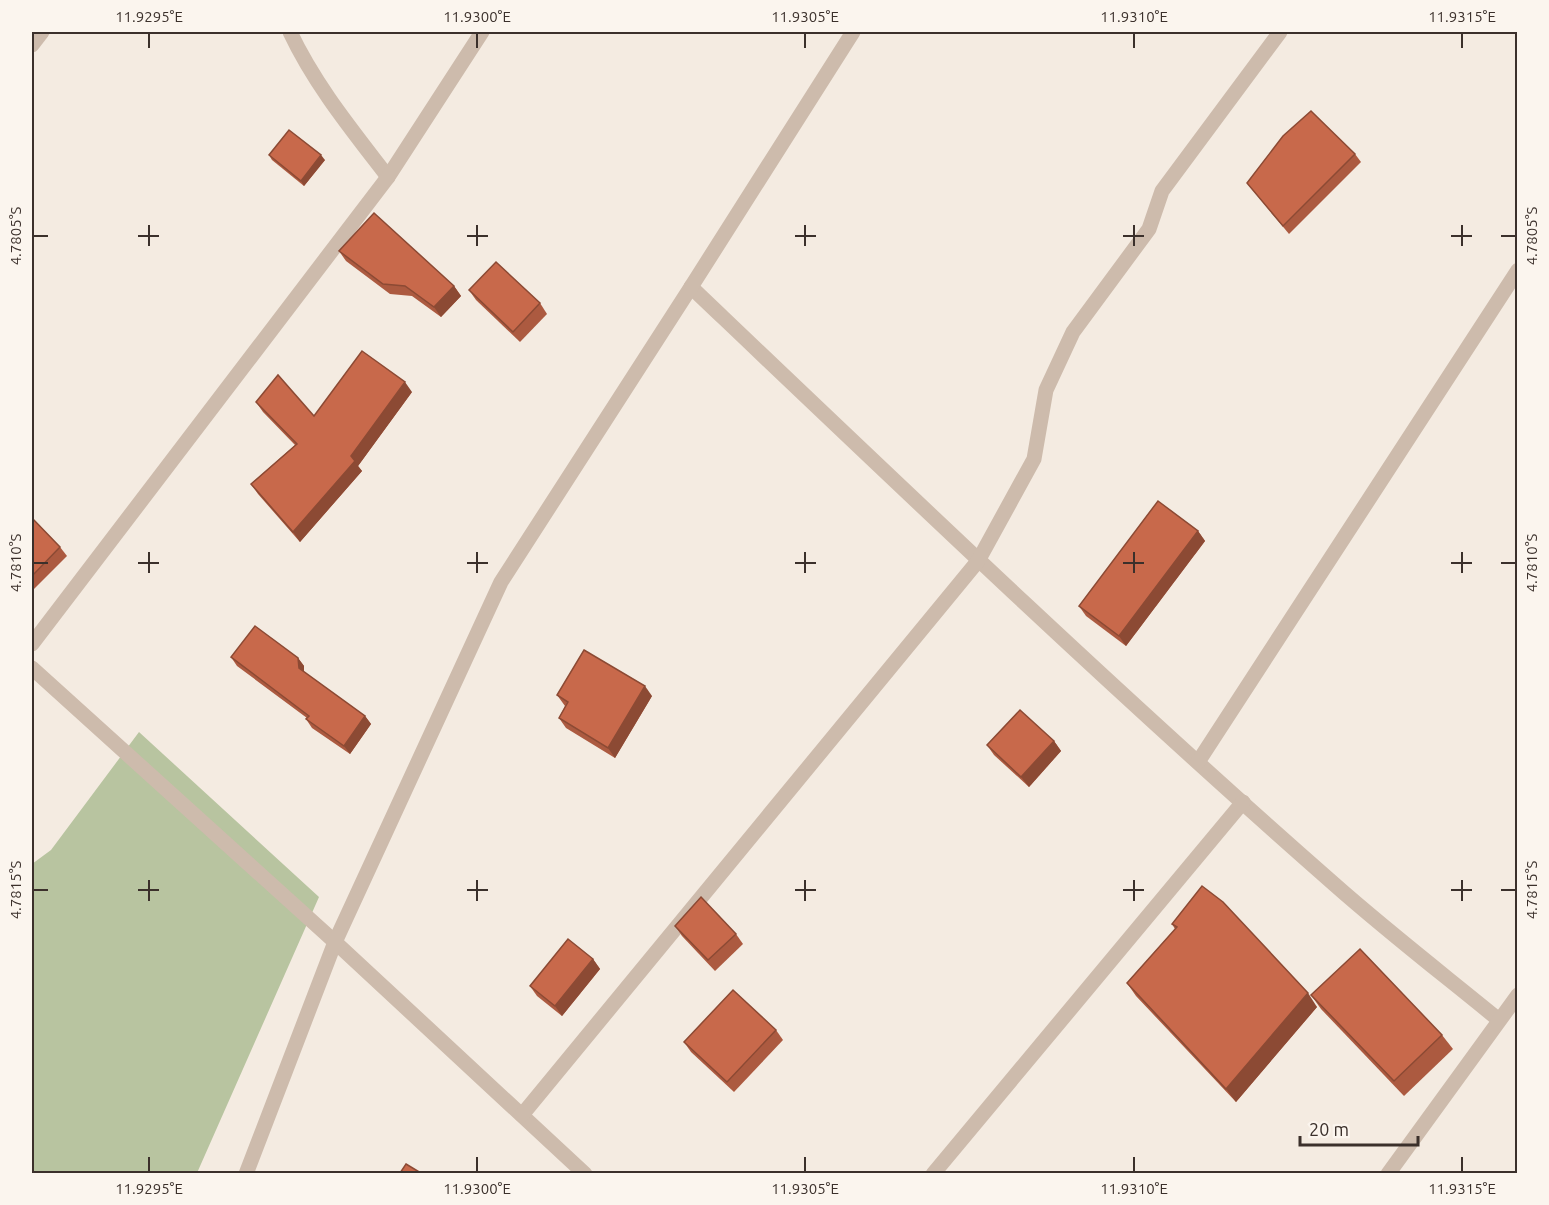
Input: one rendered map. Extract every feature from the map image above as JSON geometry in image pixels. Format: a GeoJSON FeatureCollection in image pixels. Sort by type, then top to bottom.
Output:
{"type":"FeatureCollection","features":[{"type":"Feature","properties":{"kind":"street"},"geometry":{"type":"LineString","coordinates":[[32,45],[42,32]]}},
{"type":"Feature","properties":{"kind":"street"},"geometry":{"type":"LineString","coordinates":[[290,32],[303,60],[325,93],[388,177]]}},
{"type":"Feature","properties":{"kind":"street"},"geometry":{"type":"LineString","coordinates":[[32,644],[388,177],[482,32]]}},
{"type":"Feature","properties":{"kind":"street"},"geometry":{"type":"LineString","coordinates":[[246,1173],[335,942],[501,582],[853,32]]}},
{"type":"Feature","properties":{"kind":"street"},"geometry":{"type":"LineString","coordinates":[[522,1114],[978,561],[1034,459],[1046,390],[1073,332],[1149,229],[1162,191],[1280,32]]}},
{"type":"Feature","properties":{"kind":"street"},"geometry":{"type":"LineString","coordinates":[[1198,762],[1518,270]]}},
{"type":"Feature","properties":{"kind":"street"},"geometry":{"type":"LineString","coordinates":[[691,287],[978,561],[1198,762],[1335,885],[1499,1020]]}},
{"type":"Feature","properties":{"kind":"street"},"geometry":{"type":"LineString","coordinates":[[32,668],[335,942],[585,1173]]}},
{"type":"Feature","properties":{"kind":"street"},"geometry":{"type":"LineString","coordinates":[[933,1173],[1243,802]]}},
{"type":"Feature","properties":{"kind":"street"},"geometry":{"type":"LineString","coordinates":[[1388,1173],[1518,995]]}},
{"type":"Feature","properties":{"kind":"green space"},"geometry":{"type":"Polygon","coordinates":[[[139,732],[319,897],[197,1173],[32,1173],[32,864],[51,850],[139,732]]]}},
{"type":"Feature","properties":{"kind":"building"},"geometry":{"type":"Polygon","coordinates":[[[1311,111],[1355,154],[1283,226],[1247,183],[1283,136],[1311,111]]]}},
{"type":"Feature","properties":{"kind":"building"},"geometry":{"type":"Polygon","coordinates":[[[289,130],[321,155],[301,181],[269,155],[289,130]]]}},
{"type":"Feature","properties":{"kind":"building"},"geometry":{"type":"Polygon","coordinates":[[[374,213],[454,286],[434,307],[405,286],[383,284],[339,251],[374,213]]]}},
{"type":"Feature","properties":{"kind":"building"},"geometry":{"type":"Polygon","coordinates":[[[496,262],[540,303],[513,332],[469,290],[496,262]]]}},
{"type":"Feature","properties":{"kind":"building"},"geometry":{"type":"Polygon","coordinates":[[[362,351],[405,382],[351,456],[355,461],[293,532],[251,484],[297,444],[256,402],[278,375],[314,416],[362,351]]]}},
{"type":"Feature","properties":{"kind":"building"},"geometry":{"type":"Polygon","coordinates":[[[1158,501],[1198,531],[1119,636],[1079,606],[1158,501]]]}},
{"type":"Feature","properties":{"kind":"building"},"geometry":{"type":"Polygon","coordinates":[[[32,518],[60,547],[32,576],[32,518]]]}},
{"type":"Feature","properties":{"kind":"building"},"geometry":{"type":"Polygon","coordinates":[[[255,626],[298,658],[299,668],[365,716],[344,746],[306,719],[309,716],[231,657],[255,626]]]}},
{"type":"Feature","properties":{"kind":"building"},"geometry":{"type":"Polygon","coordinates":[[[584,650],[645,686],[608,748],[559,718],[568,702],[557,695],[584,650]]]}},
{"type":"Feature","properties":{"kind":"building"},"geometry":{"type":"Polygon","coordinates":[[[1020,710],[1054,741],[1021,777],[987,745],[1020,710]]]}},
{"type":"Feature","properties":{"kind":"building"},"geometry":{"type":"Polygon","coordinates":[[[1202,886],[1223,902],[1308,993],[1226,1089],[1127,983],[1177,927],[1172,924],[1202,886]]]}},
{"type":"Feature","properties":{"kind":"building"},"geometry":{"type":"Polygon","coordinates":[[[701,897],[736,934],[708,960],[675,926],[701,897]]]}},
{"type":"Feature","properties":{"kind":"building"},"geometry":{"type":"Polygon","coordinates":[[[568,939],[593,959],[555,1006],[530,986],[568,939]]]}},
{"type":"Feature","properties":{"kind":"building"},"geometry":{"type":"Polygon","coordinates":[[[1360,949],[1442,1035],[1394,1081],[1311,995],[1360,949]]]}},
{"type":"Feature","properties":{"kind":"building"},"geometry":{"type":"Polygon","coordinates":[[[733,990],[776,1030],[727,1082],[684,1042],[733,990]]]}},
{"type":"Feature","properties":{"kind":"building"},"geometry":{"type":"Polygon","coordinates":[[[406,1164],[421,1173],[400,1173],[406,1164]]]}}]}
